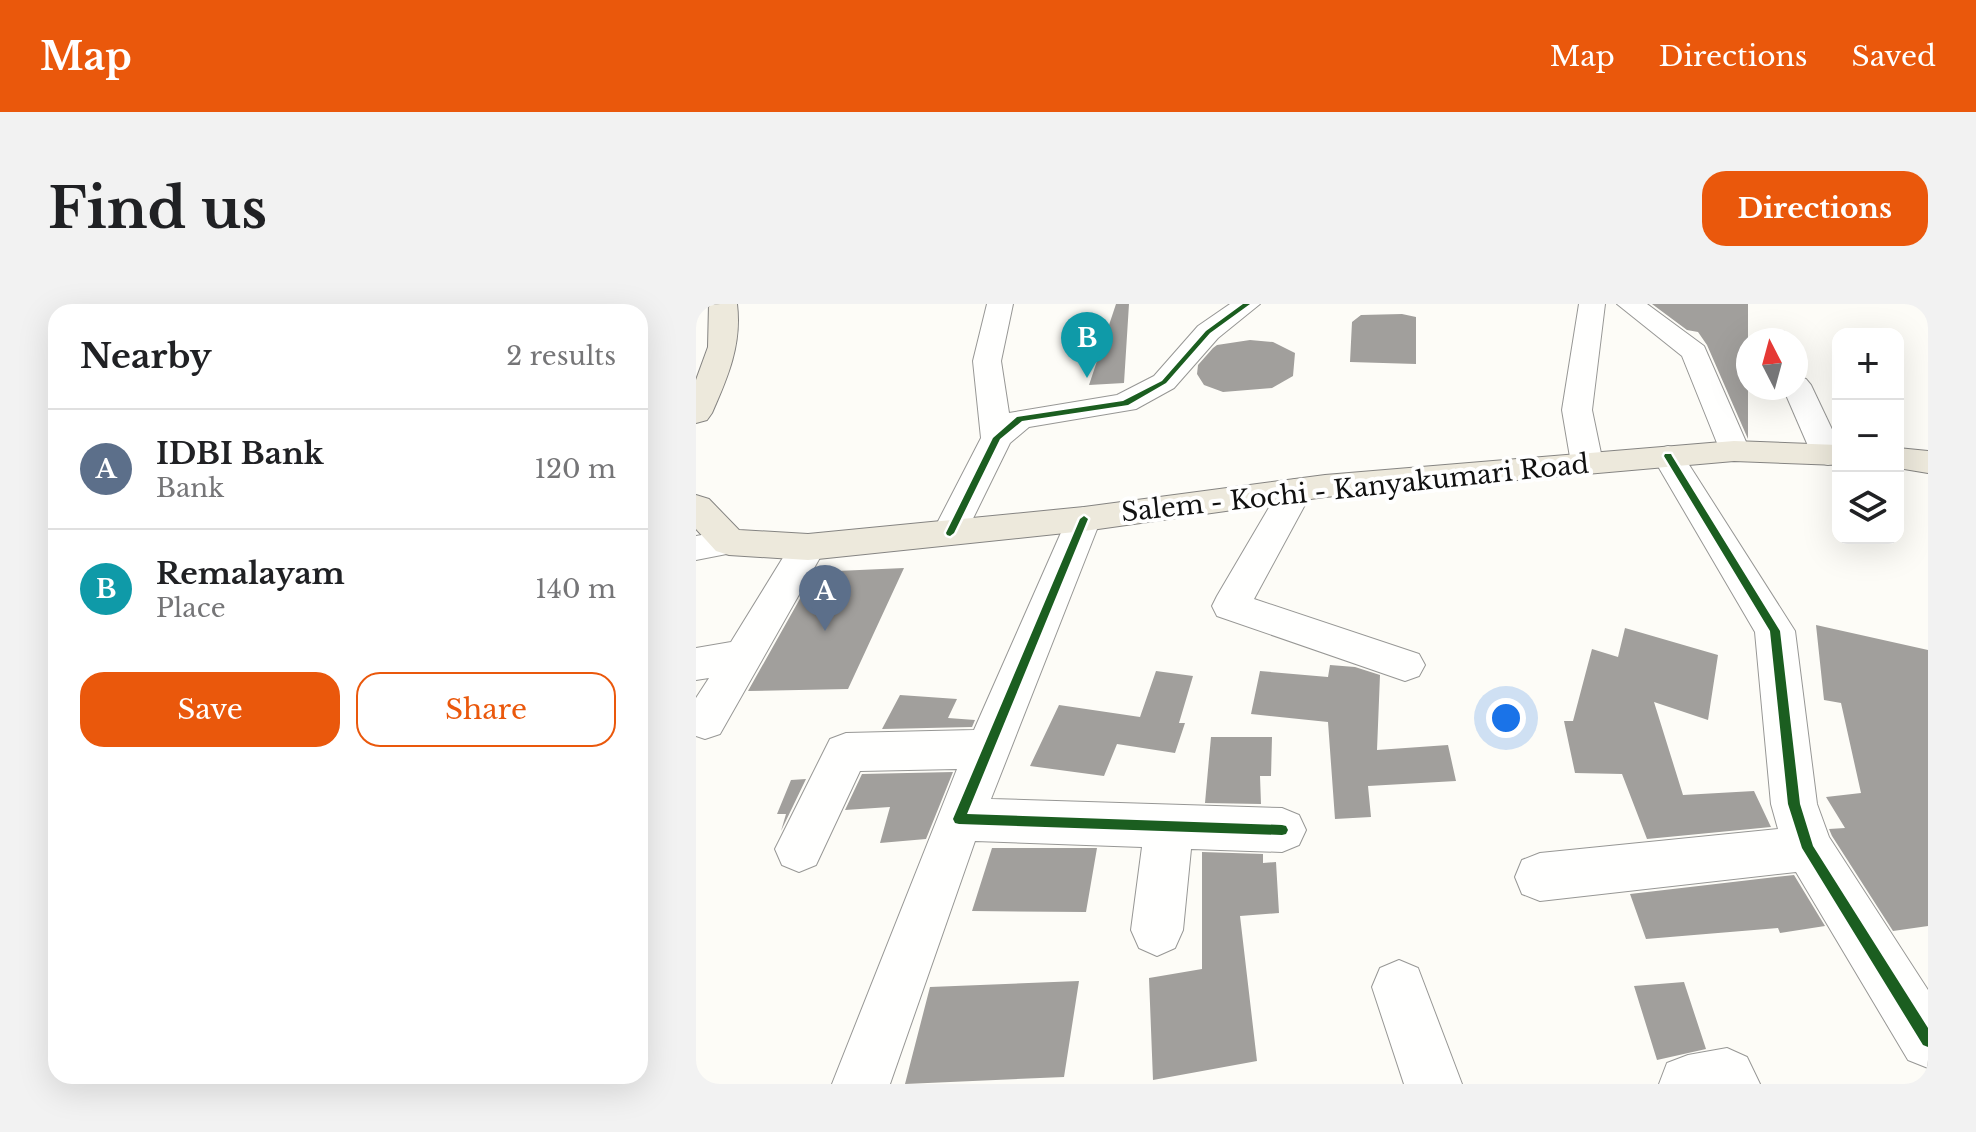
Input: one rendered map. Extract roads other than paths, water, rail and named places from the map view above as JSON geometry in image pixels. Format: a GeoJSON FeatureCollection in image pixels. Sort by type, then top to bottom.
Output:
{"type":"FeatureCollection","features":[{"type":"Feature","properties":{"kind":"main road"},"geometry":{"type":"LineString","coordinates":[[696,413],[722,359],[726,322],[723,304]]}},
{"type":"Feature","properties":{"kind":"main road","name":"Salem - Kochi - Kanyakumari Road"},"geometry":{"type":"LineString","coordinates":[[696,507],[712,545],[808,547],[1084,519],[1296,490],[1587,463],[1734,451],[1832,455]]}},
{"type":"Feature","properties":{"kind":"main road"},"geometry":{"type":"LineString","coordinates":[[1904,459],[1928,462]]}},
{"type":"Feature","properties":{"kind":"street"},"geometry":{"type":"LineString","coordinates":[[997,438],[987,361],[1000,304]]}},
{"type":"Feature","properties":{"kind":"street"},"geometry":{"type":"LineString","coordinates":[[950,533],[997,438],[1020,419],[1125,403],[1164,382],[1208,332],[1247,304]]}},
{"type":"Feature","properties":{"kind":"street"},"geometry":{"type":"LineString","coordinates":[[1587,463],[1577,410],[1592,304]]}},
{"type":"Feature","properties":{"kind":"street"},"geometry":{"type":"LineString","coordinates":[[1630,304],[1694,352],[1734,451]]}},
{"type":"Feature","properties":{"kind":"street"},"geometry":{"type":"LineString","coordinates":[[1804,400],[1832,453]]}},
{"type":"Feature","properties":{"kind":"street"},"geometry":{"type":"LineString","coordinates":[[1668,456],[1775,631],[1794,804],[1808,848],[1928,1040]]}},
{"type":"Feature","properties":{"kind":"street"},"geometry":{"type":"LineString","coordinates":[[1296,490],[1231,606],[1405,665]]}},
{"type":"Feature","properties":{"kind":"street"},"geometry":{"type":"LineString","coordinates":[[861,1084],[986,749],[1084,519]]}},
{"type":"Feature","properties":{"kind":"street"},"geometry":{"type":"LineString","coordinates":[[705,721],[808,547]]}},
{"type":"Feature","properties":{"kind":"street"},"geometry":{"type":"LineString","coordinates":[[696,664],[743,656]]}},
{"type":"Feature","properties":{"kind":"street"},"geometry":{"type":"LineString","coordinates":[[799,849],[846,752],[986,749]]}},
{"type":"Feature","properties":{"kind":"street"},"geometry":{"type":"LineString","coordinates":[[959,819],[1282,830]]}},
{"type":"Feature","properties":{"kind":"street"},"geometry":{"type":"LineString","coordinates":[[1157,930],[1169,826]]}},
{"type":"Feature","properties":{"kind":"street"},"geometry":{"type":"LineString","coordinates":[[1540,877],[1808,848]]}},
{"type":"Feature","properties":{"kind":"street"},"geometry":{"type":"LineString","coordinates":[[1399,987],[1433,1084]]}},
{"type":"Feature","properties":{"kind":"street"},"geometry":{"type":"LineString","coordinates":[[1688,1084],[1727,1077],[1731,1084]]}},
{"type":"Feature","properties":{"kind":"place","name":"Remalayam"},"geometry":{"type":"Point","coordinates":[1087,378]}},
{"type":"Feature","properties":{"kind":"place","name":"IDBI Bank"},"geometry":{"type":"Point","coordinates":[825,631]}}]}
